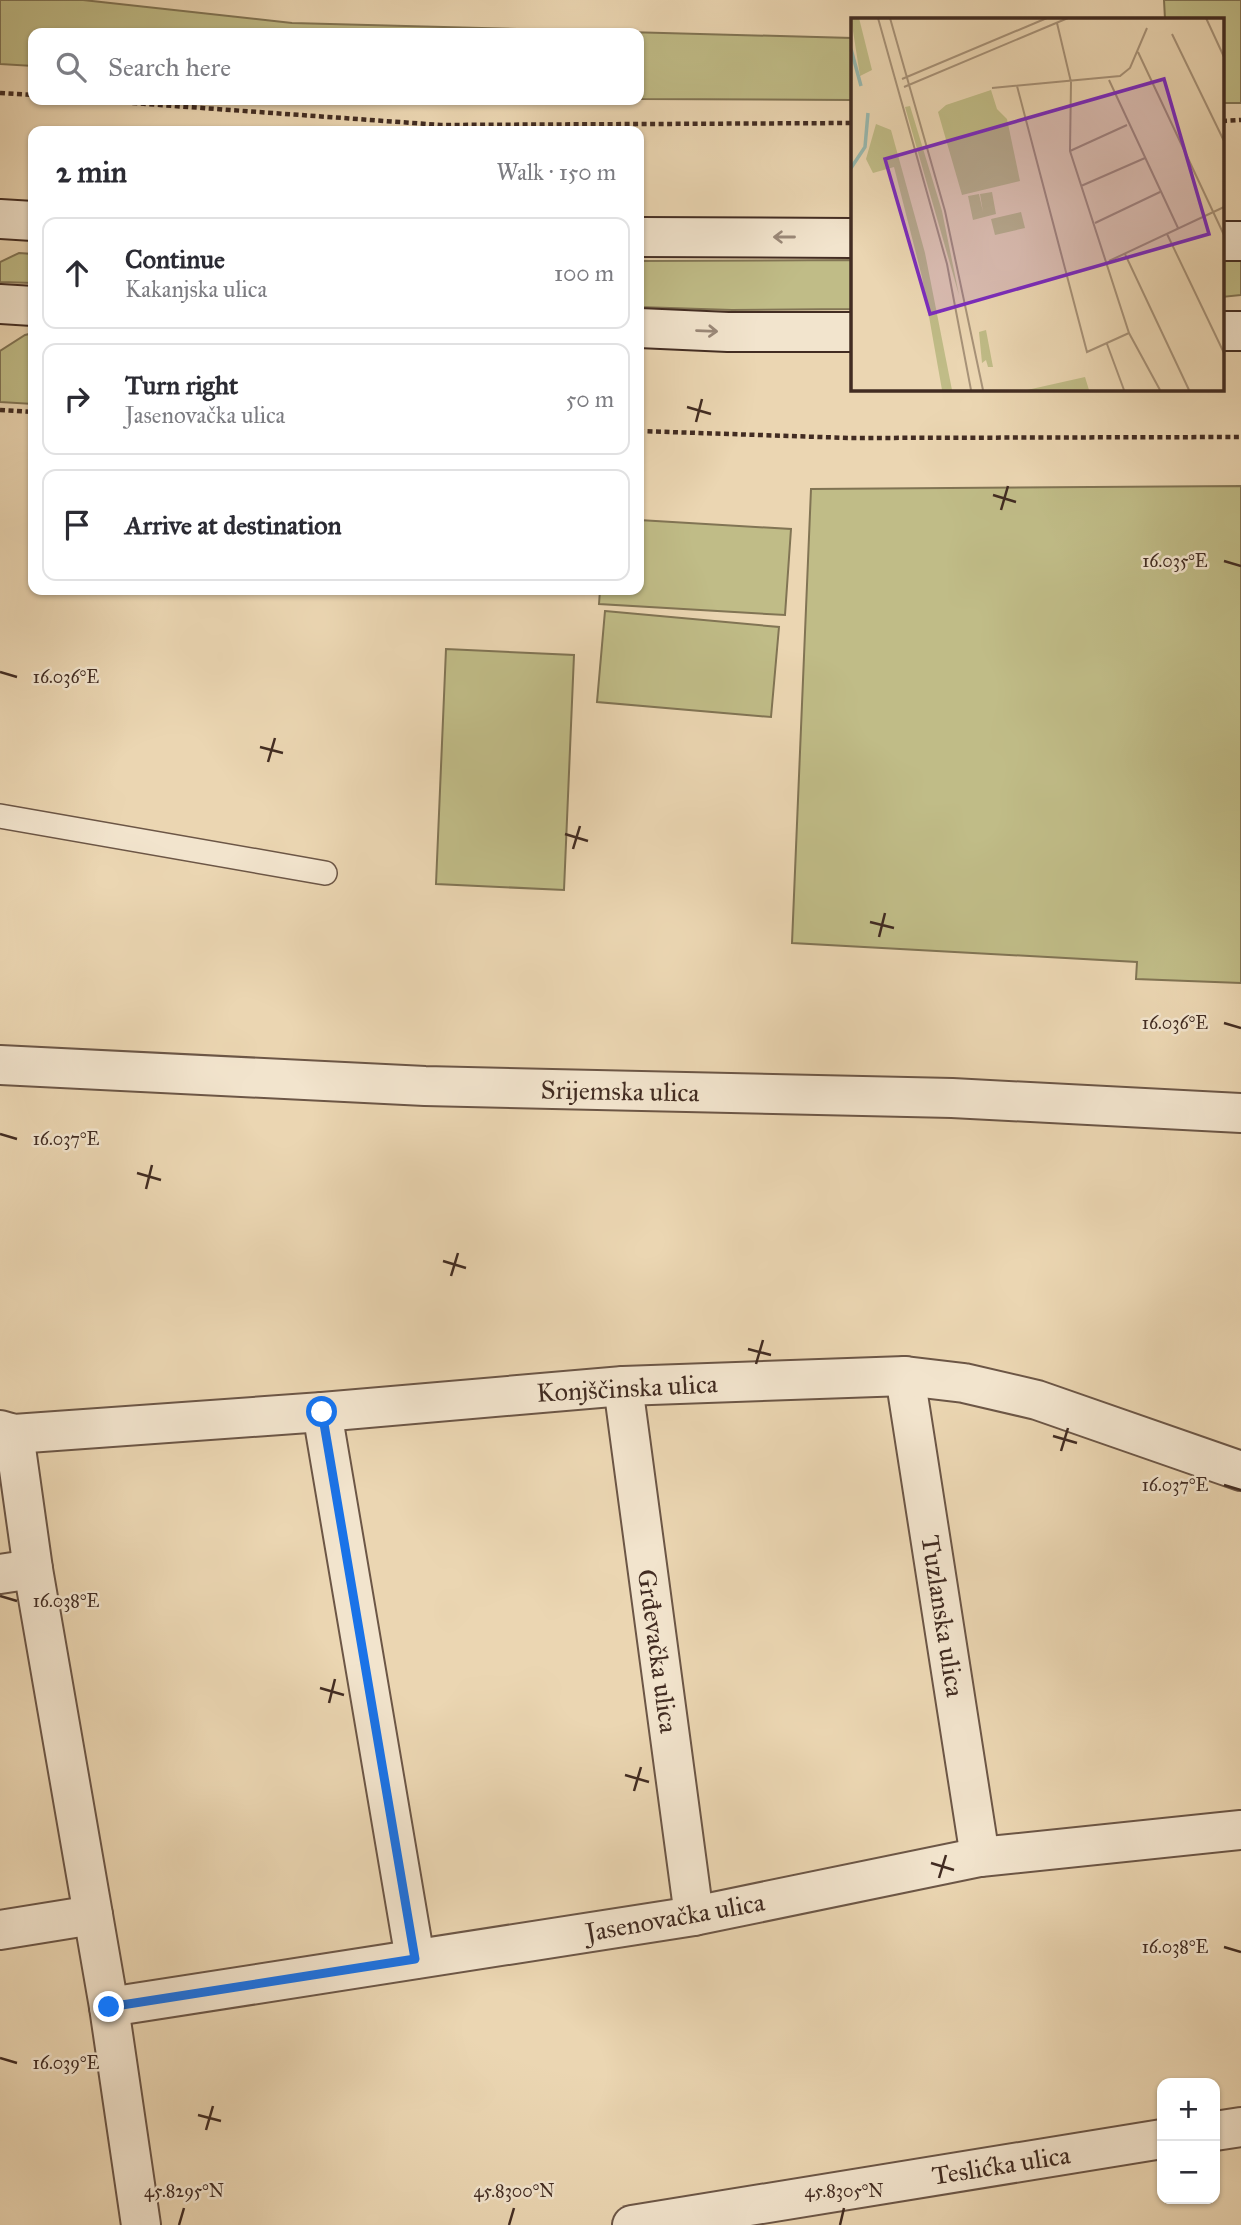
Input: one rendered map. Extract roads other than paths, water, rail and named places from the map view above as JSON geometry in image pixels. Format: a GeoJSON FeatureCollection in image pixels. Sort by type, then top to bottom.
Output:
{"type":"FeatureCollection","features":[{"type":"Feature","properties":{"kind":"street"},"geometry":{"type":"LineString","coordinates":[[0,219],[28,221]]}},
{"type":"Feature","properties":{"kind":"street"},"geometry":{"type":"LineString","coordinates":[[644,237],[851,238]]}},
{"type":"Feature","properties":{"kind":"street"},"geometry":{"type":"LineString","coordinates":[[0,304],[28,306]]}},
{"type":"Feature","properties":{"kind":"street"},"geometry":{"type":"LineString","coordinates":[[644,328],[728,332],[851,332]]}},
{"type":"Feature","properties":{"kind":"street","name":"Srijemska ulica"},"geometry":{"type":"LineString","coordinates":[[0,1065],[425,1086],[952,1098],[1241,1113]]}},
{"type":"Feature","properties":{"kind":"street","name":"Konjščinska ulica"},"geometry":{"type":"LineString","coordinates":[[7,1432],[322,1412],[623,1386],[905,1376],[964,1383],[1037,1400],[1241,1471]]}},
{"type":"Feature","properties":{"kind":"street","name":"Tuzlanska ulica"},"geometry":{"type":"LineString","coordinates":[[905,1376],[980,1857]]}},
{"type":"Feature","properties":{"kind":"street","name":"Grđevačka ulica"},"geometry":{"type":"LineString","coordinates":[[623,1386],[694,1916]]}},
{"type":"Feature","properties":{"kind":"street"},"geometry":{"type":"LineString","coordinates":[[322,1412],[415,1959]]}},
{"type":"Feature","properties":{"kind":"street"},"geometry":{"type":"LineString","coordinates":[[7,1432],[17,1571],[93,1914],[141,2225]]}},
{"type":"Feature","properties":{"kind":"street","name":"Jasenovačka ulica"},"geometry":{"type":"LineString","coordinates":[[109,2007],[694,1916],[980,1857],[1241,1830]]}},
{"type":"Feature","properties":{"kind":"street"},"geometry":{"type":"LineString","coordinates":[[0,1930],[93,1914]]}},
{"type":"Feature","properties":{"kind":"street"},"geometry":{"type":"LineString","coordinates":[[1220,2130],[1241,2127]]}},
{"type":"Feature","properties":{"kind":"street","name":"Teslićka ulica"},"geometry":{"type":"LineString","coordinates":[[632,2225],[1157,2140]]}},
{"type":"Feature","properties":{"kind":"lane"},"geometry":{"type":"LineString","coordinates":[[0,816],[325,873]]}}]}
